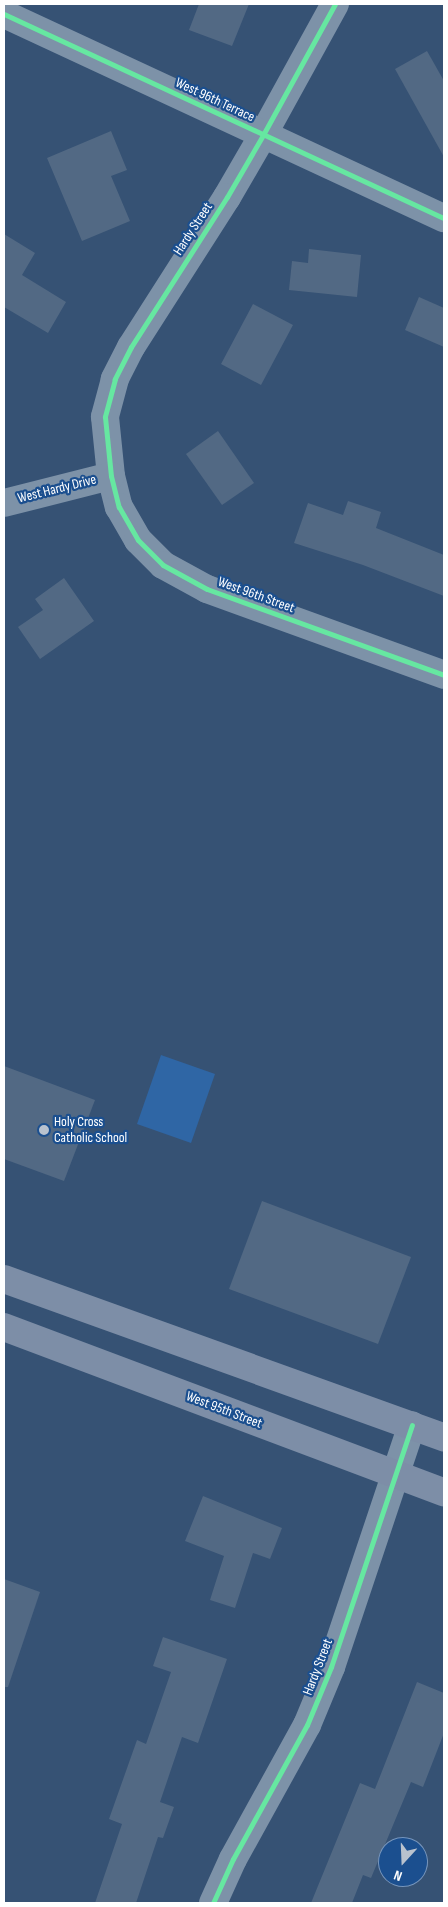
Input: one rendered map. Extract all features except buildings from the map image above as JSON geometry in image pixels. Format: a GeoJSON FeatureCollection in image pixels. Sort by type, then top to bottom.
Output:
{"type":"FeatureCollection","features":[{"type":"Feature","properties":{"kind":"main road"},"geometry":{"type":"LineString","coordinates":[[4,1279],[444,1437]]}},
{"type":"Feature","properties":{"kind":"main road","name":"West 95th Street"},"geometry":{"type":"LineString","coordinates":[[4,1327],[444,1492]]}},
{"type":"Feature","properties":{"kind":"street","name":"Hardy Street"},"geometry":{"type":"LineString","coordinates":[[111,476],[105,417],[115,379],[131,347],[263,135],[335,4]]}},
{"type":"Feature","properties":{"kind":"street","name":"West 96th Terrace"},"geometry":{"type":"LineString","coordinates":[[4,14],[444,218]]}},
{"type":"Feature","properties":{"kind":"street","name":"West Hardy Drive"},"geometry":{"type":"LineString","coordinates":[[4,503],[111,476]]}},
{"type":"Feature","properties":{"kind":"street","name":"West 96th Street"},"geometry":{"type":"LineString","coordinates":[[111,476],[119,507],[138,540],[163,565],[207,589],[444,675]]}},
{"type":"Feature","properties":{"kind":"street","name":"Hardy Street"},"geometry":{"type":"LineString","coordinates":[[213,1903],[233,1859],[307,1725],[331,1667],[412,1425]]}},
{"type":"Feature","properties":{"kind":"shaded area"},"geometry":{"type":"Polygon","coordinates":[[[161,1055],[215,1074],[191,1143],[137,1124],[161,1055]]]}},
{"type":"Feature","properties":{"kind":"cycle path"},"geometry":{"type":"LineString","coordinates":[[335,4],[227,197],[131,347],[115,379],[105,417],[111,476],[119,507],[138,540],[163,565],[207,589],[444,675]]}},
{"type":"Feature","properties":{"kind":"cycle path"},"geometry":{"type":"LineString","coordinates":[[4,14],[444,218]]}},
{"type":"Feature","properties":{"kind":"cycle path"},"geometry":{"type":"LineString","coordinates":[[213,1903],[233,1859],[307,1725],[331,1667],[412,1425]]}},
{"type":"Feature","properties":{"kind":"place","name":"Holy Cross Catholic School"},"geometry":{"type":"Point","coordinates":[44,1130]}}]}
